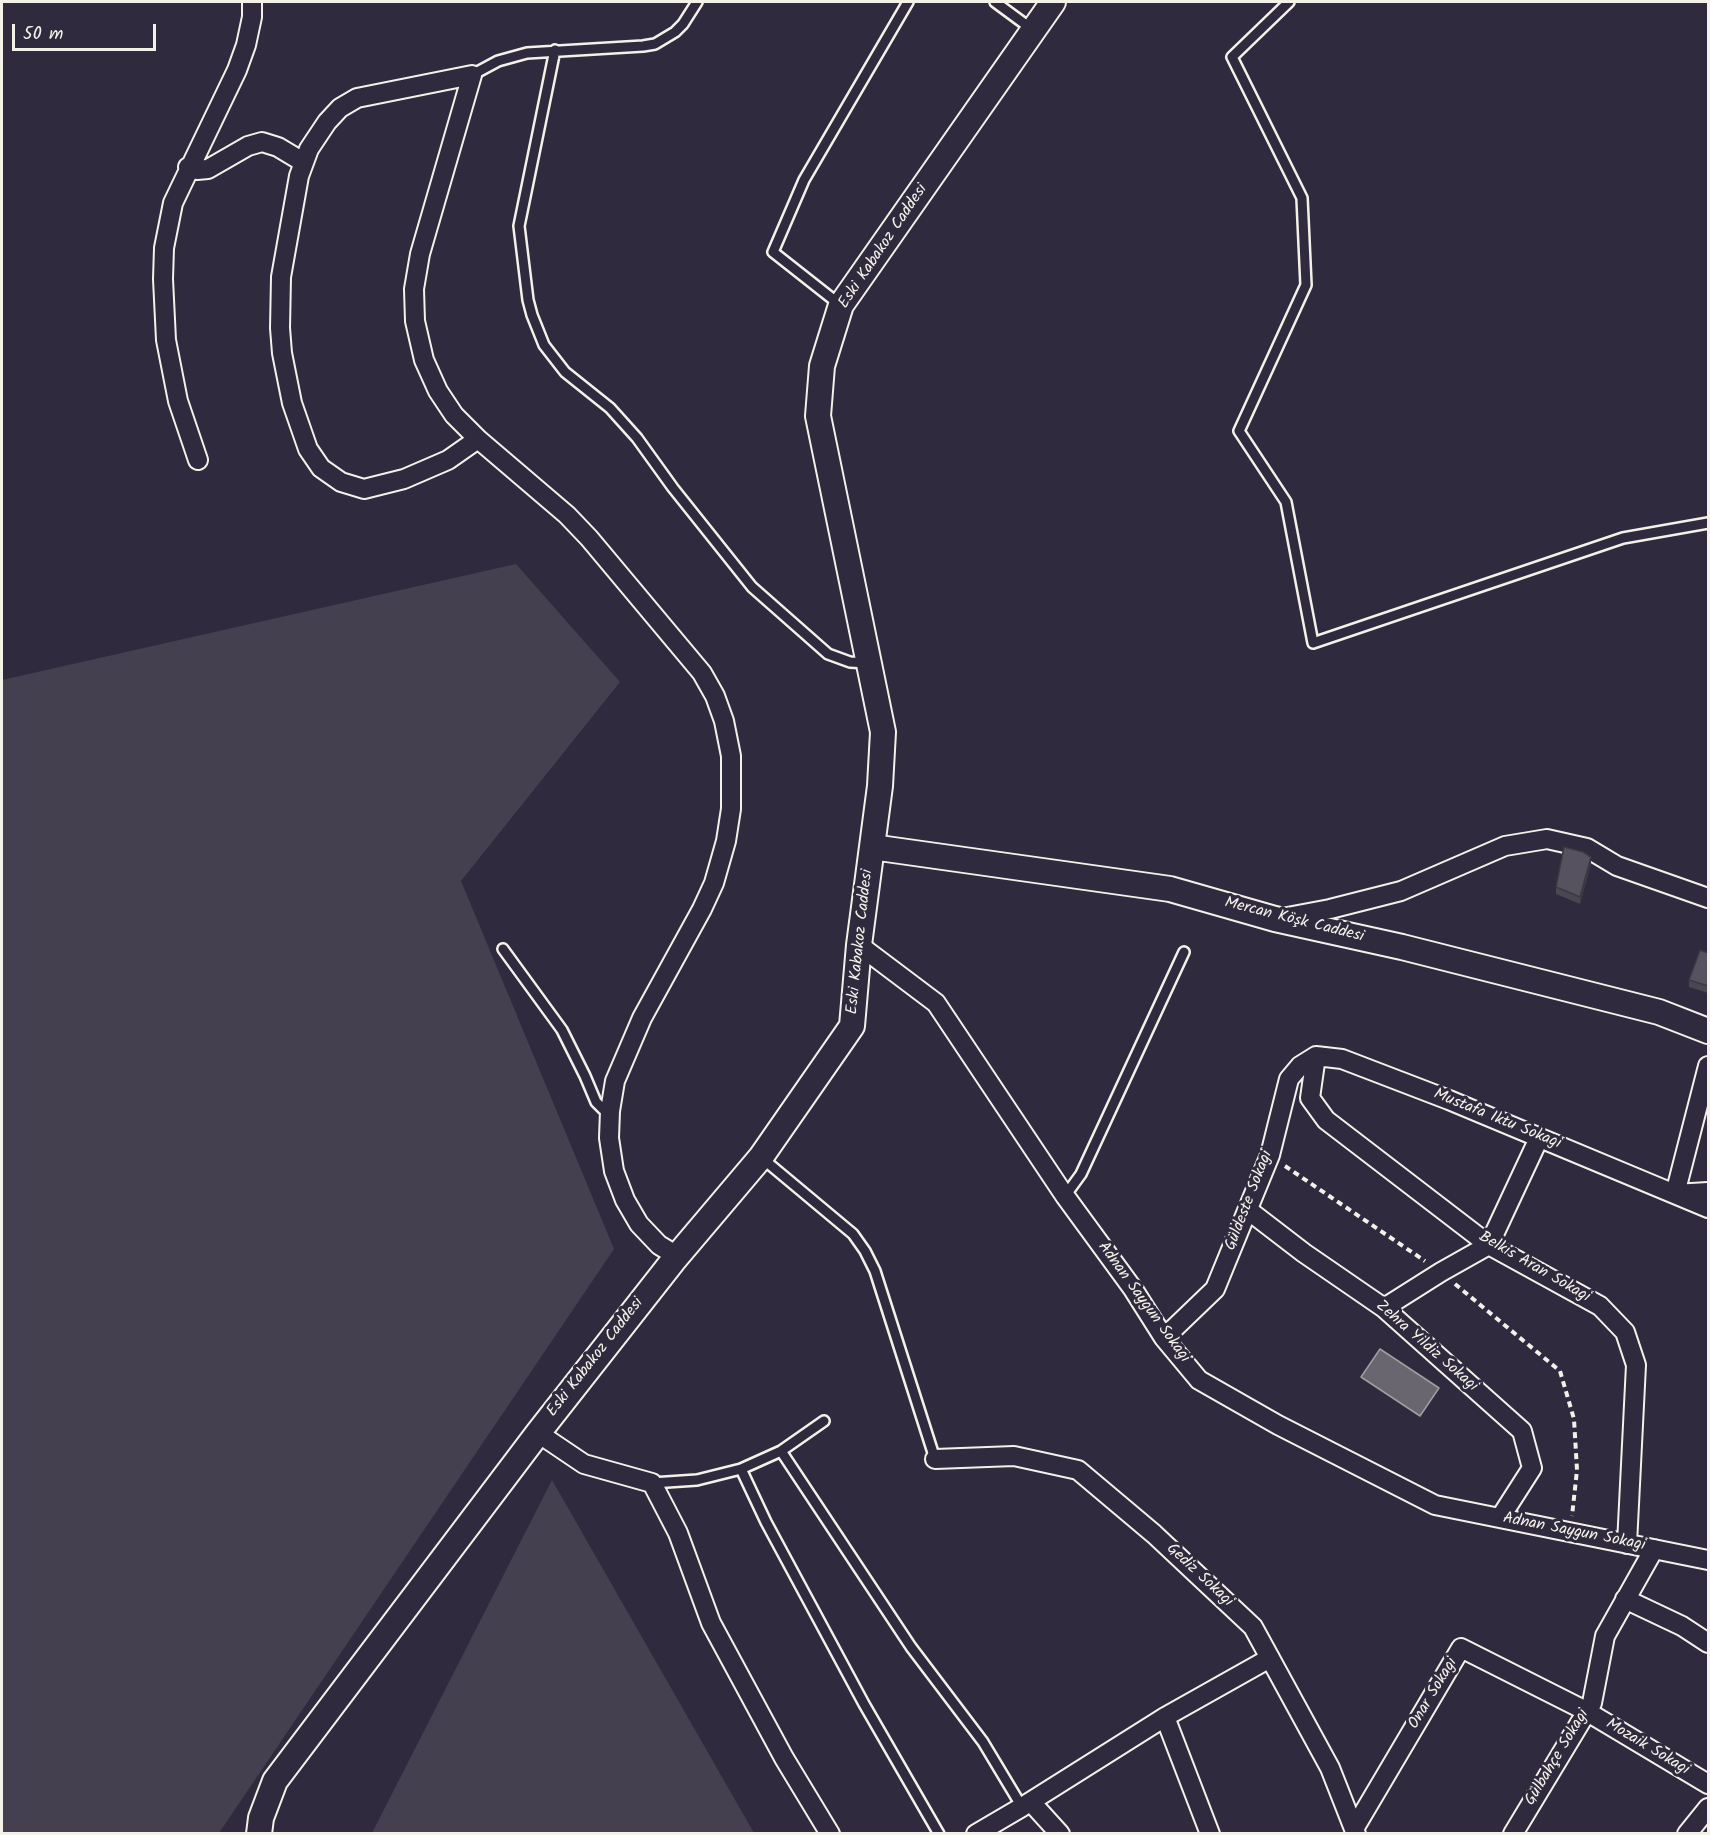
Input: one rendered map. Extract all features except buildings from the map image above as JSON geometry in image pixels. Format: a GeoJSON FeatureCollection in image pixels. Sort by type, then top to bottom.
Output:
{"type":"FeatureCollection","features":[{"type":"Feature","properties":{"kind":"street"},"geometry":{"type":"LineString","coordinates":[[198,460],[187,431],[173,380],[166,340],[164,248],[173,203],[188,167],[237,70],[252,17],[252,2]]}},
{"type":"Feature","properties":{"kind":"street","name":"Eski Kabakoz Caddesi"},"geometry":{"type":"LineString","coordinates":[[259,1833],[261,1818],[275,1781],[538,1433],[677,1256],[761,1157],[852,1026],[859,945],[880,786],[883,732],[818,416],[822,366],[841,306],[1053,2]]}},
{"type":"Feature","properties":{"kind":"street"},"geometry":{"type":"LineString","coordinates":[[478,439],[448,460],[427,471],[364,489],[340,482],[330,476],[308,449],[292,403],[282,354],[280,328],[281,277],[299,176],[303,162],[327,122],[340,108],[357,98],[472,75],[420,254],[414,289],[415,321],[424,360],[438,391],[454,415],[478,439],[567,515],[702,673],[715,696],[724,721],[731,756],[732,791],[726,841],[717,872],[702,909],[642,1018],[615,1081],[609,1111],[609,1138],[614,1171],[625,1200],[639,1224],[659,1245],[677,1256]]}},
{"type":"Feature","properties":{"kind":"street"},"geometry":{"type":"LineString","coordinates":[[188,167],[197,170],[208,169],[248,146],[262,142],[278,147],[303,162]]}},
{"type":"Feature","properties":{"kind":"street"},"geometry":{"type":"LineString","coordinates":[[1275,919],[1330,909],[1401,891],[1504,846],[1547,839],[1587,848],[1617,866],[1708,898]]}},
{"type":"Feature","properties":{"kind":"street","name":"Mercan Köşk Caddesi"},"geometry":{"type":"LineString","coordinates":[[872,847],[1170,889],[1275,919],[1402,947],[1659,1012],[1708,1031]]}},
{"type":"Feature","properties":{"kind":"street","name":"Adnan Saygun Sokagi"},"geometry":{"type":"LineString","coordinates":[[859,945],[936,1003],[990,1088],[1065,1196],[1133,1288],[1164,1338],[1199,1380],[1278,1425],[1435,1505],[1708,1560]]}},
{"type":"Feature","properties":{"kind":"street","name":"Mustafa Iktu Sokagi"},"geometry":{"type":"LineString","coordinates":[[1317,1056],[1342,1059],[1708,1208]]}},
{"type":"Feature","properties":{"kind":"street","name":"Güldeste Sokagi"},"geometry":{"type":"LineString","coordinates":[[1164,1338],[1215,1289],[1269,1155],[1289,1079],[1300,1066],[1317,1056]]}},
{"type":"Feature","properties":{"kind":"street","name":"Belkis Aran Sokagi"},"geometry":{"type":"LineString","coordinates":[[1317,1056],[1310,1098],[1326,1120],[1489,1245],[1600,1306],[1625,1332],[1636,1365],[1627,1544]]}},
{"type":"Feature","properties":{"kind":"street"},"geometry":{"type":"LineString","coordinates":[[1675,1194],[1708,1066]]}},
{"type":"Feature","properties":{"kind":"street"},"geometry":{"type":"LineString","coordinates":[[1384,1308],[1489,1245],[1539,1138]]}},
{"type":"Feature","properties":{"kind":"street","name":"Mustafa Iktu Sokagi"},"geometry":{"type":"LineString","coordinates":[[1675,1194],[1708,1192]]}},
{"type":"Feature","properties":{"kind":"street","name":"Zehra Yildiz Sokagi"},"geometry":{"type":"LineString","coordinates":[[1248,1210],[1304,1253],[1384,1308],[1522,1431],[1532,1468],[1500,1518]]}},
{"type":"Feature","properties":{"kind":"street"},"geometry":{"type":"LineString","coordinates":[[538,1433],[584,1464],[652,1483],[678,1533],[711,1623],[784,1758],[830,1833]]}},
{"type":"Feature","properties":{"kind":"street","name":"Gediz Sokagi"},"geometry":{"type":"LineString","coordinates":[[935,1460],[1014,1456],[1078,1470],[1154,1534],[1253,1627],[1330,1768],[1355,1831]]}},
{"type":"Feature","properties":{"kind":"street","name":"Gülbahçe Sokagi"},"geometry":{"type":"LineString","coordinates":[[1513,1833],[1592,1702],[1605,1636],[1654,1549]]}},
{"type":"Feature","properties":{"kind":"street"},"geometry":{"type":"LineString","coordinates":[[1625,1599],[1682,1626],[1708,1643]]}},
{"type":"Feature","properties":{"kind":"street","name":"Onar Sokagi"},"geometry":{"type":"LineString","coordinates":[[1355,1831],[1461,1648],[1586,1712]]}},
{"type":"Feature","properties":{"kind":"street"},"geometry":{"type":"LineString","coordinates":[[976,1833],[1027,1804],[1165,1717],[1270,1658]]}},
{"type":"Feature","properties":{"kind":"street","name":"Mozaik Sokagi"},"geometry":{"type":"LineString","coordinates":[[1586,1712],[1708,1784]]}},
{"type":"Feature","properties":{"kind":"street"},"geometry":{"type":"LineString","coordinates":[[1165,1717],[1210,1833]]}},
{"type":"Feature","properties":{"kind":"street"},"geometry":{"type":"LineString","coordinates":[[1027,1804],[1060,1833]]}},
{"type":"Feature","properties":{"kind":"street"},"geometry":{"type":"LineString","coordinates":[[1687,1833],[1708,1808]]}},
{"type":"Feature","properties":{"kind":"lane"},"geometry":{"type":"LineString","coordinates":[[472,75],[513,56],[555,50],[655,44],[675,32],[697,2]]}},
{"type":"Feature","properties":{"kind":"lane"},"geometry":{"type":"LineString","coordinates":[[841,306],[773,252],[804,180],[908,2]]}},
{"type":"Feature","properties":{"kind":"lane"},"geometry":{"type":"LineString","coordinates":[[995,2],[1033,30]]}},
{"type":"Feature","properties":{"kind":"lane"},"geometry":{"type":"LineString","coordinates":[[1289,2],[1232,57],[1302,198],[1306,285],[1239,431],[1286,502],[1313,643],[1623,538],[1708,523]]}},
{"type":"Feature","properties":{"kind":"lane"},"geometry":{"type":"LineString","coordinates":[[555,50],[519,226],[531,315],[544,345],[565,372],[610,408],[637,438],[673,488],[752,587],[828,654],[850,662],[870,663]]}},
{"type":"Feature","properties":{"kind":"lane"},"geometry":{"type":"LineString","coordinates":[[503,949],[562,1030],[596,1102],[609,1111]]}},
{"type":"Feature","properties":{"kind":"lane"},"geometry":{"type":"LineString","coordinates":[[1065,1196],[1081,1174],[1184,952]]}},
{"type":"Feature","properties":{"kind":"lane"},"geometry":{"type":"LineString","coordinates":[[761,1157],[853,1234],[865,1251],[875,1271],[935,1460]]}},
{"type":"Feature","properties":{"kind":"lane"},"geometry":{"type":"LineString","coordinates":[[652,1483],[697,1480],[741,1469],[781,1451],[824,1421]]}},
{"type":"Feature","properties":{"kind":"lane"},"geometry":{"type":"LineString","coordinates":[[781,1451],[911,1647],[1027,1804]]}},
{"type":"Feature","properties":{"kind":"lane"},"geometry":{"type":"LineString","coordinates":[[741,1469],[765,1522],[858,1694],[939,1833]]}},
{"type":"Feature","properties":{"kind":"path"},"geometry":{"type":"LineString","coordinates":[[1269,1155],[1441,1272],[1560,1371],[1574,1419],[1576,1470],[1570,1532]]}},
{"type":"Feature","properties":{"kind":"shaded area"},"geometry":{"type":"Polygon","coordinates":[[[516,564],[620,682],[461,881],[614,1249],[219,1833],[2,1833],[2,680],[516,564]]]}},
{"type":"Feature","properties":{"kind":"shaded area"},"geometry":{"type":"Polygon","coordinates":[[[1380,1349],[1439,1388],[1420,1416],[1361,1377],[1380,1349]]]}},
{"type":"Feature","properties":{"kind":"shaded area"},"geometry":{"type":"Polygon","coordinates":[[[552,1480],[754,1833],[372,1833],[552,1480]]]}}]}
